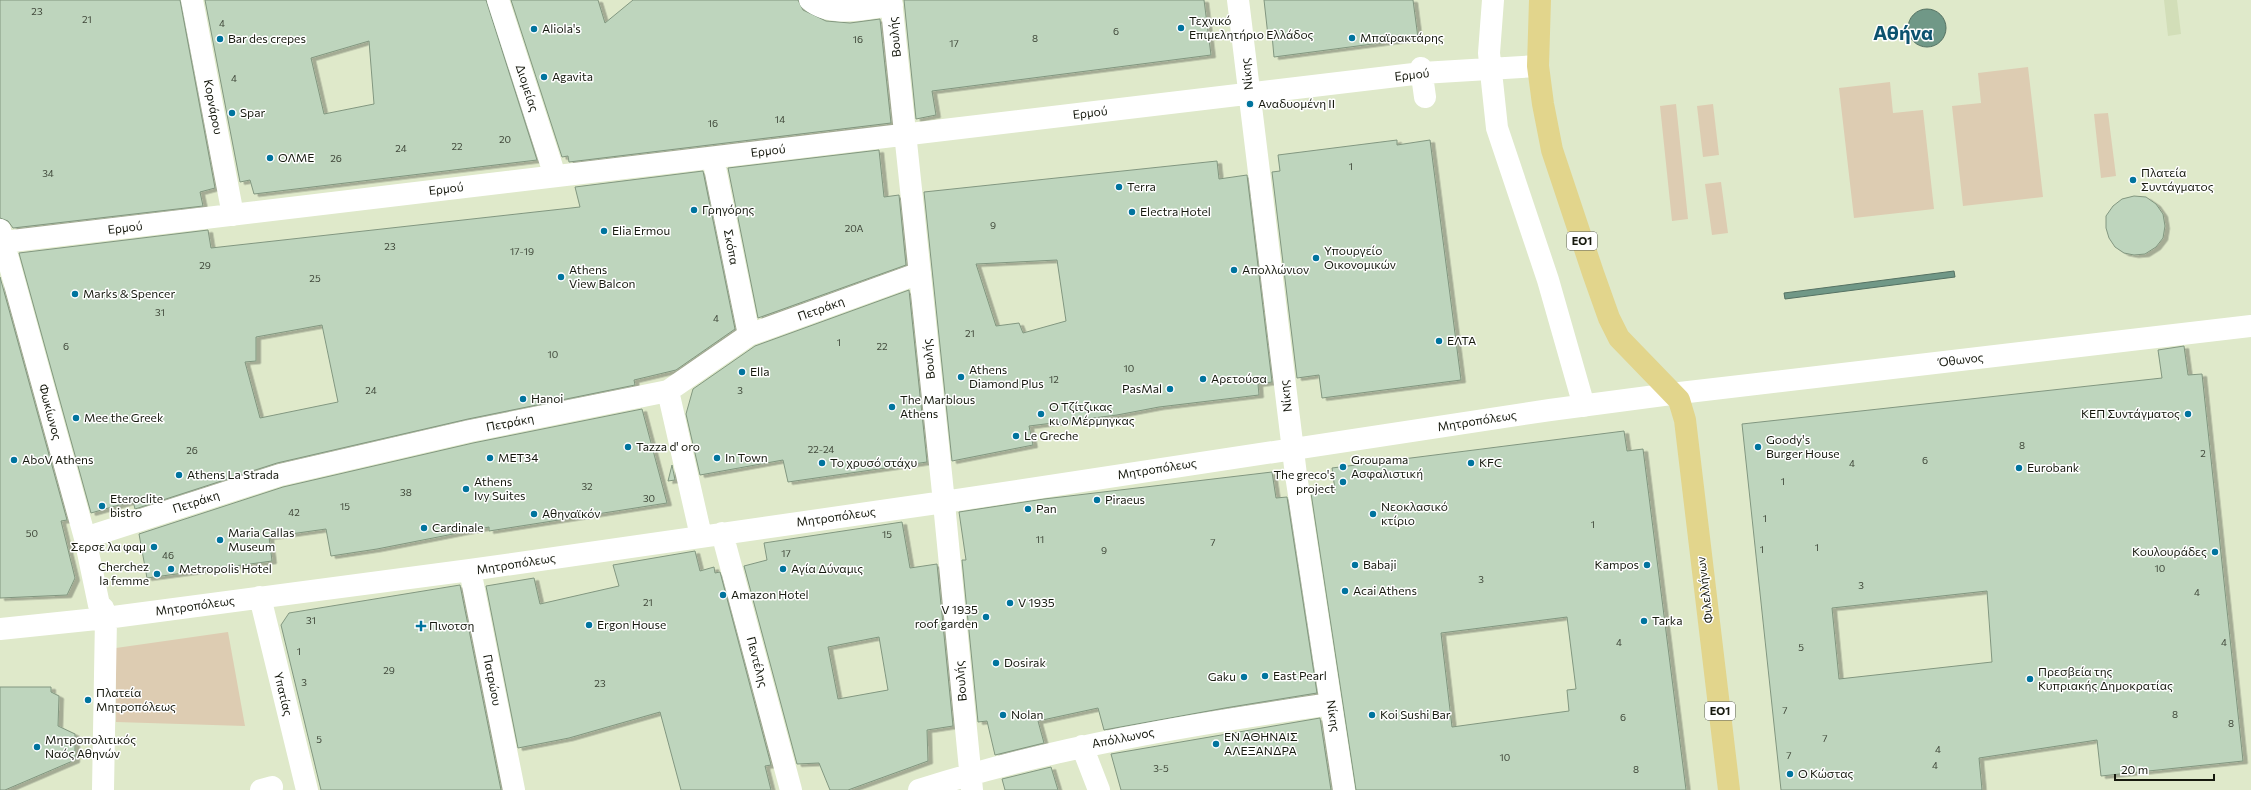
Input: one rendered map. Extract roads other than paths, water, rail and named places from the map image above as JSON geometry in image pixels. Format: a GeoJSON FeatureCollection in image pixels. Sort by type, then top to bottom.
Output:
{"type":"FeatureCollection","features":[{"type":"Feature","properties":{"kind":"main road","name":"ΕΟ1"},"geometry":{"type":"LineString","coordinates":[[1540,0],[1538,66],[1552,150],[1609,318],[1619,338],[1671,394]]}},
{"type":"Feature","properties":{"kind":"main road","name":"Φιλελλήνων"},"geometry":{"type":"LineString","coordinates":[[1671,394],[1679,400],[1685,420],[1729,790]]}},
{"type":"Feature","properties":{"kind":"street","name":"Κορνάρου"},"geometry":{"type":"LineString","coordinates":[[192,0],[233,215]]}},
{"type":"Feature","properties":{"kind":"street","name":"Διομείας"},"geometry":{"type":"LineString","coordinates":[[498,0],[555,176]]}},
{"type":"Feature","properties":{"kind":"street"},"geometry":{"type":"LineString","coordinates":[[810,0],[818,7],[839,11],[892,3]]}},
{"type":"Feature","properties":{"kind":"street","name":"Νίκης"},"geometry":{"type":"LineString","coordinates":[[1238,0],[1296,475],[1344,790]]}},
{"type":"Feature","properties":{"kind":"street"},"geometry":{"type":"LineString","coordinates":[[1493,0],[1489,43],[1497,128],[1548,280],[1584,406]]}},
{"type":"Feature","properties":{"kind":"street","name":"Βουλής"},"geometry":{"type":"LineString","coordinates":[[892,3],[944,502],[971,782]]}},
{"type":"Feature","properties":{"kind":"street","name":"Ερμού"},"geometry":{"type":"LineString","coordinates":[[1,239],[233,215],[713,158],[1249,94],[1422,70],[1491,69],[1538,66]]}},
{"type":"Feature","properties":{"kind":"street"},"geometry":{"type":"LineString","coordinates":[[1422,70],[1425,97]]}},
{"type":"Feature","properties":{"kind":"street","name":"Σκόπα"},"geometry":{"type":"LineString","coordinates":[[713,158],[749,335]]}},
{"type":"Feature","properties":{"kind":"street","name":"Φωκίωνος"},"geometry":{"type":"LineString","coordinates":[[1,239],[85,538],[99,605],[103,608],[106,618]]}},
{"type":"Feature","properties":{"kind":"street","name":"Πετράκη"},"geometry":{"type":"LineString","coordinates":[[85,538],[280,476],[470,430],[668,390],[749,335],[920,273]]}},
{"type":"Feature","properties":{"kind":"street","name":"Όθωνος"},"geometry":{"type":"LineString","coordinates":[[1671,394],[2251,326]]}},
{"type":"Feature","properties":{"kind":"street"},"geometry":{"type":"LineString","coordinates":[[668,390],[701,536]]}},
{"type":"Feature","properties":{"kind":"street","name":"Μητροπόλεως"},"geometry":{"type":"LineString","coordinates":[[0,629],[106,618],[470,570],[944,502],[1293,448],[1671,394]]}},
{"type":"Feature","properties":{"kind":"street","name":"Πεντέλης"},"geometry":{"type":"LineString","coordinates":[[722,533],[791,790]]}},
{"type":"Feature","properties":{"kind":"street","name":"Πατρώου"},"geometry":{"type":"LineString","coordinates":[[470,570],[514,790]]}},
{"type":"Feature","properties":{"kind":"street","name":"Υπατίας"},"geometry":{"type":"LineString","coordinates":[[260,597],[307,790]]}},
{"type":"Feature","properties":{"kind":"street"},"geometry":{"type":"LineString","coordinates":[[103,790],[106,618]]}},
{"type":"Feature","properties":{"kind":"street","name":"Απόλλωνος"},"geometry":{"type":"LineString","coordinates":[[919,790],[971,782],[1082,746],[1211,721],[1331,704]]}},
{"type":"Feature","properties":{"kind":"street"},"geometry":{"type":"LineString","coordinates":[[1082,746],[1099,790]]}},
{"type":"Feature","properties":{"kind":"place","name":"Τεχνικό Επιμελητήριο Ελλάδος"},"geometry":{"type":"Point","coordinates":[1181,28]}},
{"type":"Feature","properties":{"kind":"place","name":"Aliola's"},"geometry":{"type":"Point","coordinates":[534,29]}},
{"type":"Feature","properties":{"kind":"place","name":"Μπαϊρακτάρης"},"geometry":{"type":"Point","coordinates":[1352,38]}},
{"type":"Feature","properties":{"kind":"place","name":"Bar des crepes"},"geometry":{"type":"Point","coordinates":[220,39]}},
{"type":"Feature","properties":{"kind":"place","name":"Agavita"},"geometry":{"type":"Point","coordinates":[544,77]}},
{"type":"Feature","properties":{"kind":"place","name":"Αναδυομένη ΙΙ"},"geometry":{"type":"Point","coordinates":[1250,104]}},
{"type":"Feature","properties":{"kind":"place","name":"Spar"},"geometry":{"type":"Point","coordinates":[232,113]}},
{"type":"Feature","properties":{"kind":"place","name":"ΟΛΜΕ"},"geometry":{"type":"Point","coordinates":[270,158]}},
{"type":"Feature","properties":{"kind":"place","name":"Πλατεία Συντάγματος"},"geometry":{"type":"Point","coordinates":[2133,180]}},
{"type":"Feature","properties":{"kind":"place","name":"Terra"},"geometry":{"type":"Point","coordinates":[1119,187]}},
{"type":"Feature","properties":{"kind":"place","name":"Γρηγόρης"},"geometry":{"type":"Point","coordinates":[694,210]}},
{"type":"Feature","properties":{"kind":"place","name":"Electra Hotel"},"geometry":{"type":"Point","coordinates":[1132,212]}},
{"type":"Feature","properties":{"kind":"place","name":"Elia Ermou"},"geometry":{"type":"Point","coordinates":[604,231]}},
{"type":"Feature","properties":{"kind":"place","name":"Υπουργείο Οικονομικών"},"geometry":{"type":"Point","coordinates":[1316,258]}},
{"type":"Feature","properties":{"kind":"place","name":"Απολλώνιον"},"geometry":{"type":"Point","coordinates":[1234,270]}},
{"type":"Feature","properties":{"kind":"place","name":"Athens View Balcon"},"geometry":{"type":"Point","coordinates":[561,277]}},
{"type":"Feature","properties":{"kind":"place","name":"Marks & Spencer"},"geometry":{"type":"Point","coordinates":[75,294]}},
{"type":"Feature","properties":{"kind":"place","name":"ΕΛΤΑ"},"geometry":{"type":"Point","coordinates":[1439,341]}},
{"type":"Feature","properties":{"kind":"place","name":"Ella"},"geometry":{"type":"Point","coordinates":[742,372]}},
{"type":"Feature","properties":{"kind":"place","name":"Athens Diamond Plus"},"geometry":{"type":"Point","coordinates":[961,377]}},
{"type":"Feature","properties":{"kind":"place","name":"Αρετούσα"},"geometry":{"type":"Point","coordinates":[1203,379]}},
{"type":"Feature","properties":{"kind":"place","name":"PasMal"},"geometry":{"type":"Point","coordinates":[1170,389]}},
{"type":"Feature","properties":{"kind":"place","name":"Hanoi"},"geometry":{"type":"Point","coordinates":[523,399]}},
{"type":"Feature","properties":{"kind":"place","name":"The Marblous Athens"},"geometry":{"type":"Point","coordinates":[892,407]}},
{"type":"Feature","properties":{"kind":"place","name":"Ο Τζίτζικας κι ο Μέρµηγκας"},"geometry":{"type":"Point","coordinates":[1041,414]}},
{"type":"Feature","properties":{"kind":"place","name":"ΚΕΠ Συντάγματος"},"geometry":{"type":"Point","coordinates":[2188,414]}},
{"type":"Feature","properties":{"kind":"place","name":"Mee the Greek"},"geometry":{"type":"Point","coordinates":[76,418]}},
{"type":"Feature","properties":{"kind":"place","name":"Le Greche"},"geometry":{"type":"Point","coordinates":[1016,436]}},
{"type":"Feature","properties":{"kind":"place","name":"Tazza d' oro"},"geometry":{"type":"Point","coordinates":[628,447]}},
{"type":"Feature","properties":{"kind":"place","name":"Goody's Burger House"},"geometry":{"type":"Point","coordinates":[1758,447]}},
{"type":"Feature","properties":{"kind":"place","name":"MET34"},"geometry":{"type":"Point","coordinates":[490,458]}},
{"type":"Feature","properties":{"kind":"place","name":"In Town"},"geometry":{"type":"Point","coordinates":[717,458]}},
{"type":"Feature","properties":{"kind":"place","name":"AboV Athens"},"geometry":{"type":"Point","coordinates":[14,460]}},
{"type":"Feature","properties":{"kind":"place","name":"Το χρυσό στάχυ"},"geometry":{"type":"Point","coordinates":[822,463]}},
{"type":"Feature","properties":{"kind":"place","name":"KFC"},"geometry":{"type":"Point","coordinates":[1471,463]}},
{"type":"Feature","properties":{"kind":"place","name":"Groupama Ασφαλιστική"},"geometry":{"type":"Point","coordinates":[1343,467]}},
{"type":"Feature","properties":{"kind":"place","name":"Eurobank"},"geometry":{"type":"Point","coordinates":[2019,468]}},
{"type":"Feature","properties":{"kind":"place","name":"Athens La Strada"},"geometry":{"type":"Point","coordinates":[179,475]}},
{"type":"Feature","properties":{"kind":"place","name":"The greco's project"},"geometry":{"type":"Point","coordinates":[1343,482]}},
{"type":"Feature","properties":{"kind":"place","name":"Athens Ivy Suites"},"geometry":{"type":"Point","coordinates":[466,489]}},
{"type":"Feature","properties":{"kind":"place","name":"Piraeus"},"geometry":{"type":"Point","coordinates":[1097,500]}},
{"type":"Feature","properties":{"kind":"place","name":"Eteroclite bistro"},"geometry":{"type":"Point","coordinates":[102,506]}},
{"type":"Feature","properties":{"kind":"place","name":"Pan"},"geometry":{"type":"Point","coordinates":[1028,509]}},
{"type":"Feature","properties":{"kind":"place","name":"Αθηναϊκόν"},"geometry":{"type":"Point","coordinates":[534,514]}},
{"type":"Feature","properties":{"kind":"place","name":"Νεοκλασικό κτίριο"},"geometry":{"type":"Point","coordinates":[1373,514]}},
{"type":"Feature","properties":{"kind":"place","name":"Cardinale"},"geometry":{"type":"Point","coordinates":[424,528]}},
{"type":"Feature","properties":{"kind":"place","name":"Maria Callas Museum"},"geometry":{"type":"Point","coordinates":[220,540]}},
{"type":"Feature","properties":{"kind":"place","name":"Σερσε λα φαμ"},"geometry":{"type":"Point","coordinates":[154,547]}},
{"type":"Feature","properties":{"kind":"place","name":"Κουλουράδες"},"geometry":{"type":"Point","coordinates":[2215,552]}},
{"type":"Feature","properties":{"kind":"place","name":"Babaji"},"geometry":{"type":"Point","coordinates":[1355,565]}},
{"type":"Feature","properties":{"kind":"place","name":"Kampos"},"geometry":{"type":"Point","coordinates":[1647,565]}},
{"type":"Feature","properties":{"kind":"place","name":"Metropolis Hotel"},"geometry":{"type":"Point","coordinates":[171,569]}},
{"type":"Feature","properties":{"kind":"place","name":"Αγία Δύναμις"},"geometry":{"type":"Point","coordinates":[783,569]}},
{"type":"Feature","properties":{"kind":"place","name":"Cherchez la femme"},"geometry":{"type":"Point","coordinates":[157,574]}},
{"type":"Feature","properties":{"kind":"place","name":"Acai Athens"},"geometry":{"type":"Point","coordinates":[1345,591]}},
{"type":"Feature","properties":{"kind":"place","name":"Amazon Hotel"},"geometry":{"type":"Point","coordinates":[723,595]}},
{"type":"Feature","properties":{"kind":"place","name":"V 1935"},"geometry":{"type":"Point","coordinates":[1010,603]}},
{"type":"Feature","properties":{"kind":"place","name":"V 1935 roof garden"},"geometry":{"type":"Point","coordinates":[986,617]}},
{"type":"Feature","properties":{"kind":"place","name":"Tarka"},"geometry":{"type":"Point","coordinates":[1644,621]}},
{"type":"Feature","properties":{"kind":"place","name":"Ergon House"},"geometry":{"type":"Point","coordinates":[589,625]}},
{"type":"Feature","properties":{"kind":"place","name":"Πινοτση"},"geometry":{"type":"Point","coordinates":[421,626]}},
{"type":"Feature","properties":{"kind":"place","name":"Dosirak"},"geometry":{"type":"Point","coordinates":[996,663]}},
{"type":"Feature","properties":{"kind":"place","name":"East Pearl"},"geometry":{"type":"Point","coordinates":[1265,676]}},
{"type":"Feature","properties":{"kind":"place","name":"Gaku"},"geometry":{"type":"Point","coordinates":[1244,677]}},
{"type":"Feature","properties":{"kind":"place","name":"Πρεσβεία της Κυπριακής Δημοκρατίας"},"geometry":{"type":"Point","coordinates":[2030,679]}},
{"type":"Feature","properties":{"kind":"place","name":"Πλατεία Μητροπόλεως"},"geometry":{"type":"Point","coordinates":[88,700]}},
{"type":"Feature","properties":{"kind":"place","name":"Nolan"},"geometry":{"type":"Point","coordinates":[1003,715]}},
{"type":"Feature","properties":{"kind":"place","name":"Koi Sushi Bar"},"geometry":{"type":"Point","coordinates":[1372,715]}},
{"type":"Feature","properties":{"kind":"place","name":"ΕΝ ΑΘΗΝΑΙΣ ΑΛΕΞΑΝΔΡΑ"},"geometry":{"type":"Point","coordinates":[1216,744]}},
{"type":"Feature","properties":{"kind":"place","name":"Μητροπολιτικός Ναός Αθηνών"},"geometry":{"type":"Point","coordinates":[37,747]}},
{"type":"Feature","properties":{"kind":"place","name":"Ο Κώστας"},"geometry":{"type":"Point","coordinates":[1790,774]}},
{"type":"Feature","properties":{"kind":"district","name":"Αθήνα"},"geometry":{"type":"Point","coordinates":[1903,33]}}]}
